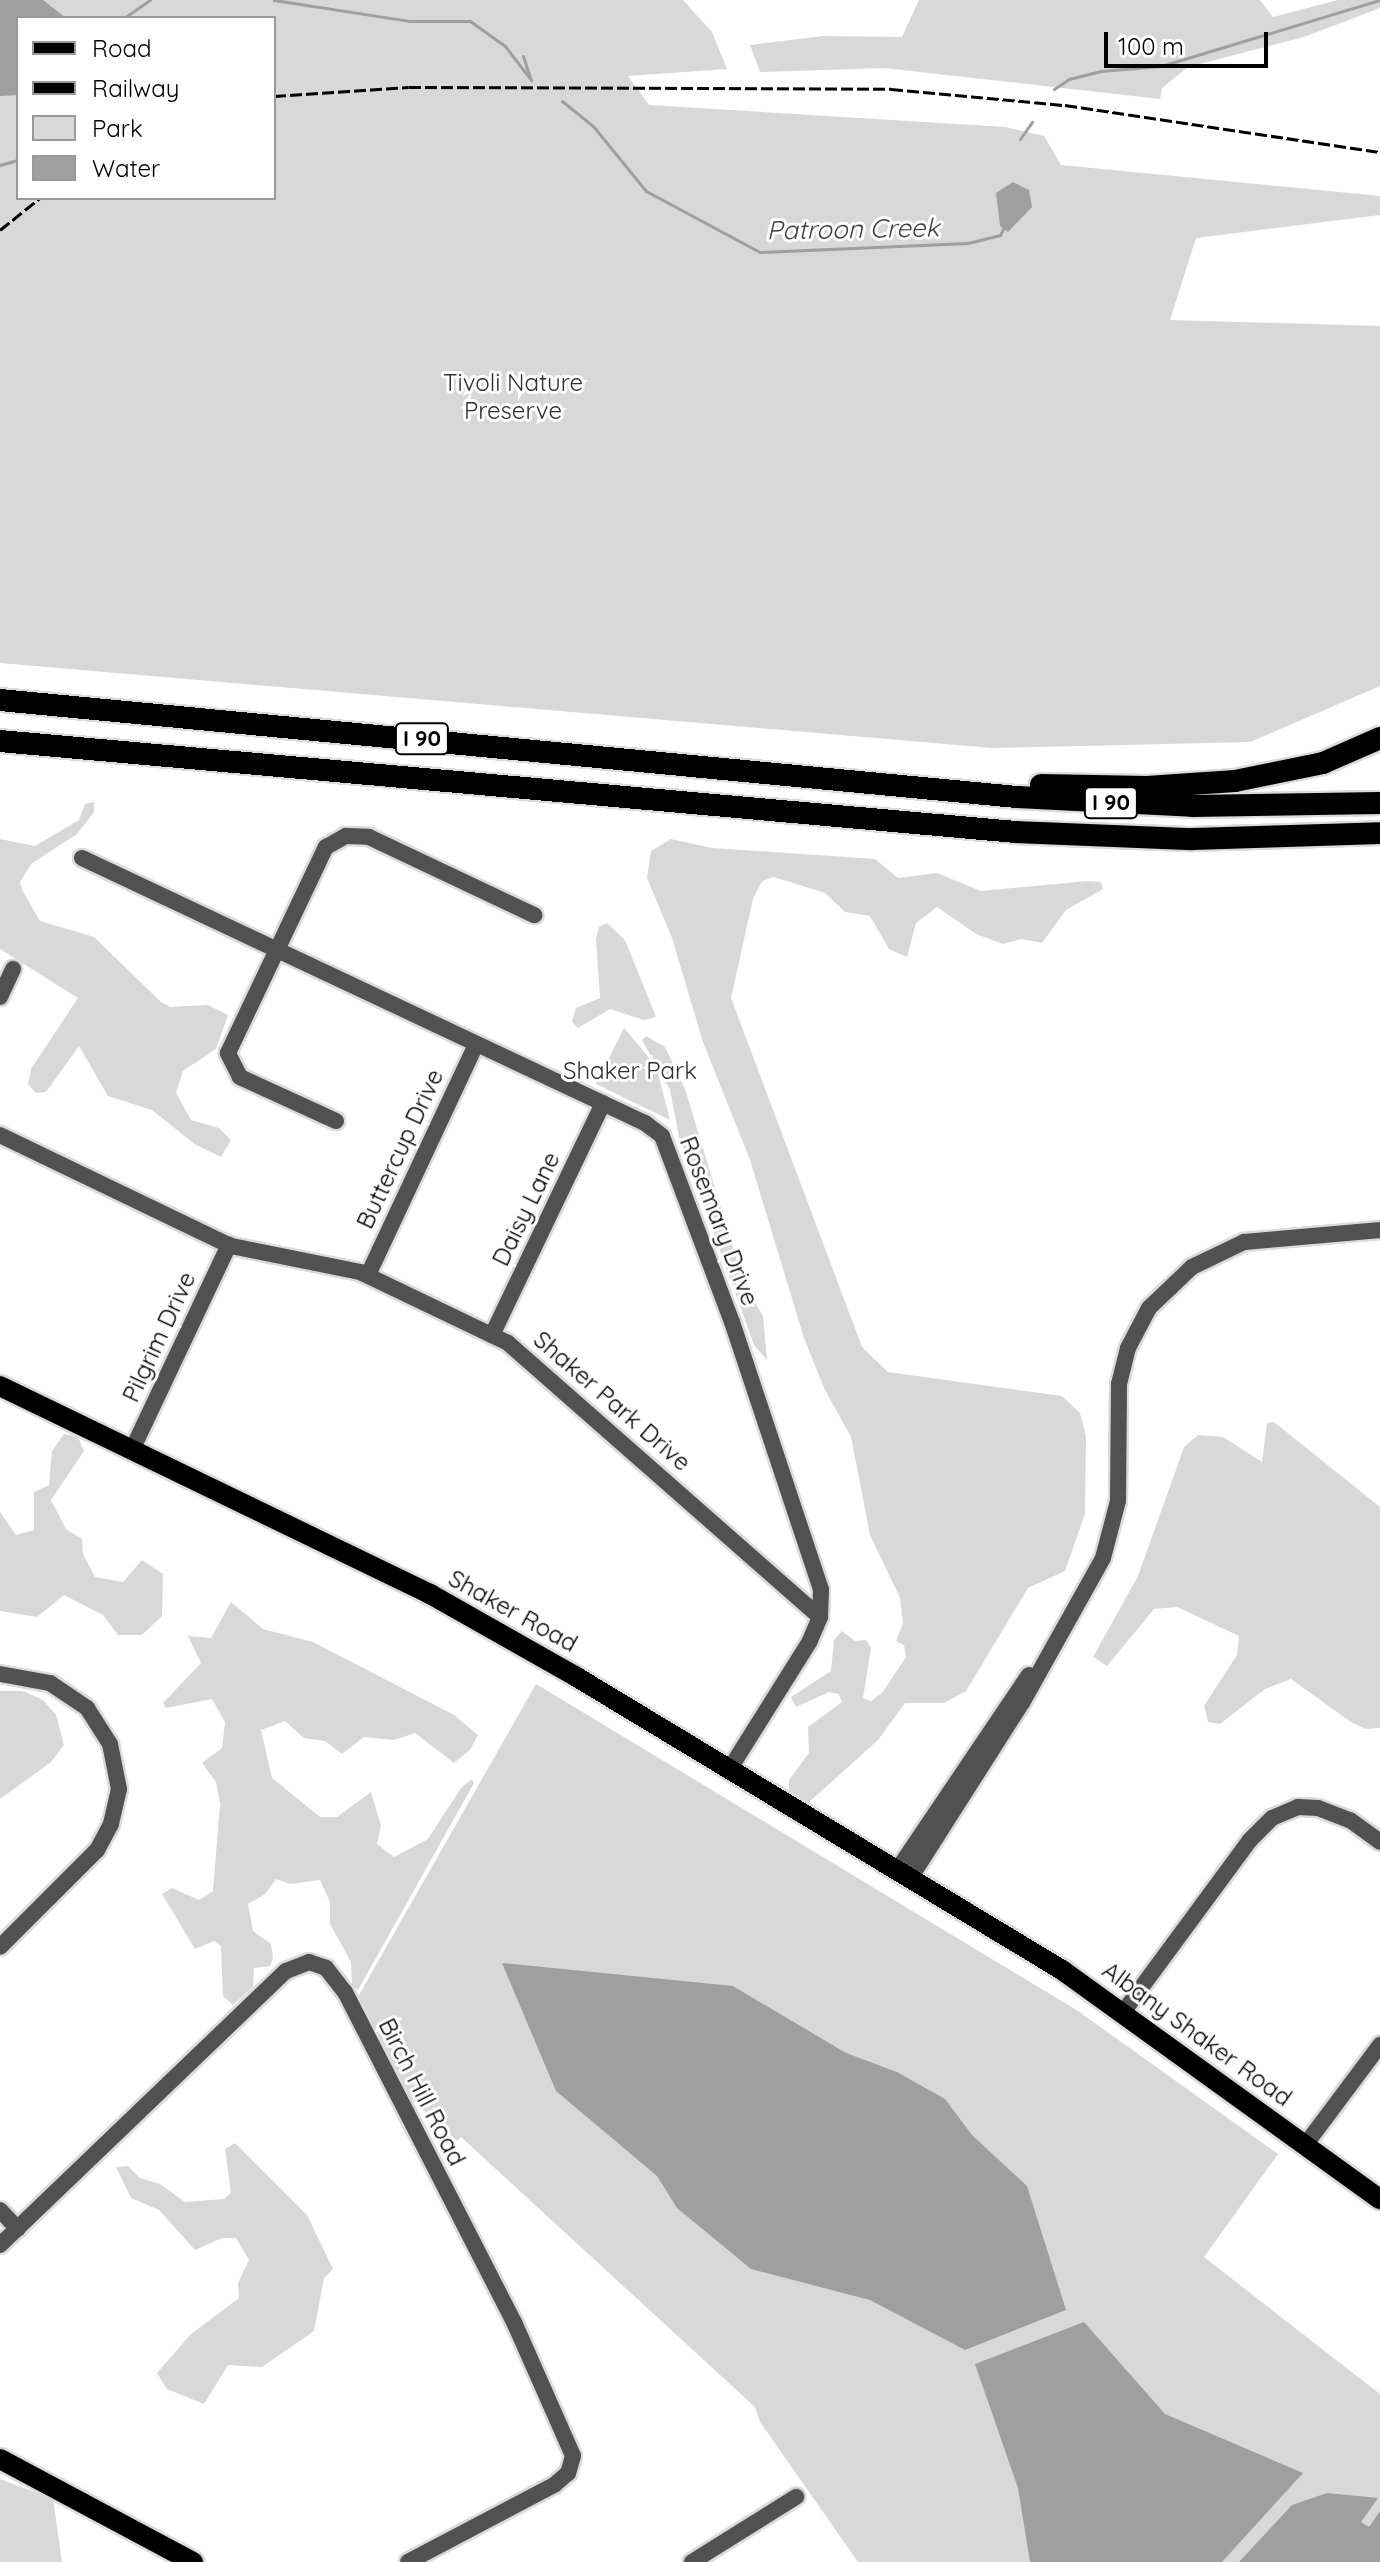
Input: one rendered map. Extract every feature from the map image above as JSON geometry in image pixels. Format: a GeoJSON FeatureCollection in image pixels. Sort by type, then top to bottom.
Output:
{"type":"FeatureCollection","features":[{"type":"Feature","properties":{"kind":"highway","name":"I 90"},"geometry":{"type":"LineString","coordinates":[[0,700],[1134,804],[1380,803]]}},
{"type":"Feature","properties":{"kind":"highway"},"geometry":{"type":"LineString","coordinates":[[844,779],[1205,784],[1294,771],[1380,738]]}},
{"type":"Feature","properties":{"kind":"highway","name":"I 90"},"geometry":{"type":"LineString","coordinates":[[0,741],[1015,832],[1193,839],[1380,833]]}},
{"type":"Feature","properties":{"kind":"main road","name":"Shaker Road"},"geometry":{"type":"LineString","coordinates":[[0,1386],[455,1607],[980,1918]]}},
{"type":"Feature","properties":{"kind":"main road","name":"Albany Shaker Road"},"geometry":{"type":"LineString","coordinates":[[980,1918],[1124,2011],[1380,2199]]}},
{"type":"Feature","properties":{"kind":"main road"},"geometry":{"type":"LineString","coordinates":[[2,2449],[193,2562]]}},
{"type":"Feature","properties":{"kind":"street"},"geometry":{"type":"LineString","coordinates":[[336,1121],[244,1079],[230,1064],[231,1043],[319,855],[335,840],[352,835],[374,839],[534,915]]}},
{"type":"Feature","properties":{"kind":"street","name":"Rosemary Drive"},"geometry":{"type":"LineString","coordinates":[[82,858],[653,1127],[667,1144],[817,1574],[820,1617]]}},
{"type":"Feature","properties":{"kind":"street"},"geometry":{"type":"LineString","coordinates":[[0,997],[13,969]]}},
{"type":"Feature","properties":{"kind":"street","name":"Buttercup Drive"},"geometry":{"type":"LineString","coordinates":[[368,1275],[476,1044]]}},
{"type":"Feature","properties":{"kind":"street","name":"Daisy Lane"},"geometry":{"type":"LineString","coordinates":[[492,1335],[603,1103]]}},
{"type":"Feature","properties":{"kind":"street","name":"Shaker Park Drive"},"geometry":{"type":"LineString","coordinates":[[0,1135],[229,1245],[368,1275],[525,1354],[820,1617]]}},
{"type":"Feature","properties":{"kind":"street"},"geometry":{"type":"LineString","coordinates":[[905,1873],[1011,1696],[1038,1665],[1093,1577],[1111,1536],[1119,1490],[1119,1384],[1128,1348],[1149,1308],[1192,1267],[1244,1242],[1380,1230]]}},
{"type":"Feature","properties":{"kind":"street","name":"Pilgrim Drive"},"geometry":{"type":"LineString","coordinates":[[132,1450],[229,1245]]}},
{"type":"Feature","properties":{"kind":"street"},"geometry":{"type":"LineString","coordinates":[[729,1770],[810,1641],[820,1617]]}},
{"type":"Feature","properties":{"kind":"street"},"geometry":{"type":"LineString","coordinates":[[0,1674],[50,1683],[87,1708],[110,1744],[119,1789],[111,1824],[97,1850],[0,1947]]}},
{"type":"Feature","properties":{"kind":"street"},"geometry":{"type":"LineString","coordinates":[[1124,2011],[1250,1840],[1272,1818],[1298,1807],[1318,1808],[1350,1820],[1380,1842]]}},
{"type":"Feature","properties":{"kind":"street","name":"Birch Hill Road"},"geometry":{"type":"LineString","coordinates":[[0,2245],[177,2070],[286,1971],[309,1962],[330,1971],[514,2322],[573,2456],[568,2473],[554,2485],[408,2562]]}},
{"type":"Feature","properties":{"kind":"street"},"geometry":{"type":"LineString","coordinates":[[1306,2144],[1380,2045]]}},
{"type":"Feature","properties":{"kind":"street"},"geometry":{"type":"LineString","coordinates":[[0,2210],[18,2229]]}},
{"type":"Feature","properties":{"kind":"street"},"geometry":{"type":"LineString","coordinates":[[692,2562],[796,2497]]}},
{"type":"Feature","properties":{"kind":"green space","name":"Tivoli Nature Preserve"},"geometry":{"type":"Polygon","coordinates":[[[0,0],[683,0],[712,32],[727,69],[628,76],[649,105],[1005,127],[1044,136],[1061,165],[1380,196],[1380,215],[1196,238],[1170,320],[1380,326],[1380,686],[1250,742],[992,748],[0,663],[0,0]]]}},
{"type":"Feature","properties":{"kind":"green space"},"geometry":{"type":"Polygon","coordinates":[[[919,0],[1260,0],[1273,17],[1338,0],[1380,0],[1380,8],[1304,37],[1188,67],[1162,88],[1160,99],[884,68],[760,72],[750,45],[823,36],[902,37],[919,0]]]}},
{"type":"Feature","properties":{"kind":"green space"},"geometry":{"type":"Polygon","coordinates":[[[94,802],[94,812],[77,834],[31,864],[20,882],[22,890],[40,921],[94,937],[161,1002],[170,1007],[208,1005],[228,1015],[216,1049],[183,1071],[176,1093],[191,1120],[219,1128],[231,1140],[221,1157],[196,1145],[152,1110],[108,1096],[79,1046],[46,1092],[36,1093],[28,1084],[31,1069],[78,998],[0,949],[0,839],[35,846],[79,820],[85,804],[94,802]]]}},
{"type":"Feature","properties":{"kind":"green space"},"geometry":{"type":"Polygon","coordinates":[[[671,839],[712,848],[875,859],[898,878],[937,873],[981,891],[1088,881],[1101,882],[1103,889],[1066,910],[1042,943],[1022,939],[1003,944],[976,934],[937,907],[916,923],[907,957],[889,949],[870,916],[845,912],[825,893],[774,877],[762,881],[753,899],[731,998],[862,1347],[888,1372],[1062,1396],[1080,1413],[1086,1436],[1085,1514],[1065,1571],[1028,1588],[966,1691],[944,1703],[905,1703],[878,1740],[807,1804],[789,1793],[789,1780],[809,1753],[808,1727],[842,1702],[839,1694],[829,1692],[796,1707],[791,1697],[831,1671],[834,1640],[842,1631],[855,1641],[866,1640],[871,1648],[863,1698],[871,1701],[882,1693],[906,1657],[904,1645],[896,1641],[903,1623],[900,1598],[870,1535],[851,1437],[824,1388],[804,1338],[750,1160],[703,1042],[672,938],[647,878],[651,851],[671,839]]]}},
{"type":"Feature","properties":{"kind":"green space"},"geometry":{"type":"Polygon","coordinates":[[[607,923],[625,940],[656,1017],[644,1020],[610,1009],[578,1028],[572,1022],[576,1008],[600,998],[596,939],[599,927],[607,923]]]}},
{"type":"Feature","properties":{"kind":"green space","name":"Shaker Park"},"geometry":{"type":"Polygon","coordinates":[[[624,1028],[656,1066],[670,1120],[596,1084],[624,1028]]]}},
{"type":"Feature","properties":{"kind":"green space"},"geometry":{"type":"Polygon","coordinates":[[[646,1036],[665,1047],[685,1089],[744,1284],[763,1316],[767,1360],[754,1345],[679,1137],[670,1090],[642,1040],[646,1036]]]}},
{"type":"Feature","properties":{"kind":"green space"},"geometry":{"type":"Polygon","coordinates":[[[1274,1422],[1380,1507],[1380,1728],[1366,1729],[1351,1722],[1291,1679],[1265,1689],[1220,1724],[1208,1722],[1204,1706],[1237,1655],[1239,1636],[1177,1607],[1154,1609],[1107,1666],[1093,1657],[1138,1576],[1184,1447],[1198,1435],[1223,1437],[1262,1462],[1267,1423],[1274,1422]]]}},
{"type":"Feature","properties":{"kind":"green space"},"geometry":{"type":"Polygon","coordinates":[[[64,1434],[78,1437],[84,1451],[51,1500],[66,1529],[82,1539],[83,1554],[95,1577],[123,1582],[142,1560],[163,1574],[162,1616],[142,1635],[118,1635],[103,1615],[64,1595],[37,1617],[0,1611],[0,1512],[16,1535],[34,1530],[34,1492],[49,1485],[52,1451],[64,1434]]]}},
{"type":"Feature","properties":{"kind":"green space"},"geometry":{"type":"Polygon","coordinates":[[[231,1602],[263,1629],[313,1642],[454,1715],[478,1735],[470,1750],[454,1763],[415,1733],[394,1740],[364,1737],[342,1754],[325,1741],[304,1738],[285,1721],[261,1730],[272,1778],[320,1817],[337,1817],[371,1792],[381,1826],[377,1844],[394,1857],[428,1839],[461,1788],[472,1779],[474,1783],[358,1990],[352,1985],[351,1962],[330,1924],[330,1902],[320,1880],[290,1884],[276,1879],[265,1894],[248,1904],[253,1931],[271,1944],[273,1958],[270,1966],[254,1968],[253,1987],[233,2005],[223,1996],[221,1946],[214,1941],[195,1949],[162,1894],[172,1888],[199,1900],[213,1891],[220,1804],[216,1782],[202,1763],[222,1748],[225,1722],[212,1699],[166,1708],[163,1703],[201,1663],[188,1636],[211,1638],[231,1602]]]}},
{"type":"Feature","properties":{"kind":"green space"},"geometry":{"type":"Polygon","coordinates":[[[536,1684],[1078,2011],[1278,2154],[1204,2257],[1380,2394],[1380,2562],[858,2562],[760,2422],[755,2407],[461,2137],[457,2141],[407,2095],[360,2005],[359,1995],[536,1684]]]}},
{"type":"Feature","properties":{"kind":"green space"},"geometry":{"type":"Polygon","coordinates":[[[0,1691],[23,1691],[43,1700],[56,1715],[64,1745],[51,1762],[0,1799],[0,1691]]]}},
{"type":"Feature","properties":{"kind":"green space"},"geometry":{"type":"Polygon","coordinates":[[[235,2143],[307,2215],[333,2269],[324,2278],[314,2331],[262,2367],[228,2365],[204,2404],[167,2389],[157,2373],[191,2334],[239,2298],[238,2283],[249,2260],[236,2238],[222,2238],[195,2250],[159,2210],[131,2198],[116,2167],[128,2166],[140,2178],[160,2184],[185,2202],[224,2199],[231,2193],[225,2149],[235,2143]]]}},
{"type":"Feature","properties":{"kind":"green space"},"geometry":{"type":"Polygon","coordinates":[[[0,2479],[53,2499],[62,2562],[0,2562],[0,2479]]]}},
{"type":"Feature","properties":{"kind":"water"},"geometry":{"type":"Polygon","coordinates":[[[0,0],[43,0],[63,16],[16,16],[16,95],[0,96],[0,0]]]}},
{"type":"Feature","properties":{"kind":"water"},"geometry":{"type":"Polygon","coordinates":[[[1013,182],[1029,190],[1032,207],[1008,232],[1000,226],[996,193],[1013,182]]]}},
{"type":"Feature","properties":{"kind":"water"},"geometry":{"type":"Polygon","coordinates":[[[502,1963],[733,1986],[846,2053],[897,2072],[945,2099],[972,2135],[1027,2186],[1066,2310],[965,2350],[870,2300],[751,2269],[677,2208],[657,2176],[556,2091],[502,1963]]]}},
{"type":"Feature","properties":{"kind":"water"},"geometry":{"type":"Polygon","coordinates":[[[1084,2322],[1165,2414],[1303,2473],[1222,2562],[1030,2562],[1018,2488],[975,2364],[1084,2322]]]}},
{"type":"Feature","properties":{"kind":"water"},"geometry":{"type":"Polygon","coordinates":[[[1327,2493],[1378,2498],[1361,2522],[1369,2527],[1380,2511],[1380,2562],[1239,2562],[1292,2505],[1327,2493]]]}},
{"type":"Feature","properties":{"kind":"waterway"},"geometry":{"type":"LineString","coordinates":[[127,16],[150,0]]}},
{"type":"Feature","properties":{"kind":"waterway"},"geometry":{"type":"LineString","coordinates":[[274,0],[410,21],[470,21],[505,46],[531,80]]}},
{"type":"Feature","properties":{"kind":"waterway","name":"Patroon Creek"},"geometry":{"type":"LineString","coordinates":[[1054,89],[1069,79],[1101,71],[1161,66],[1379,0]]}},
{"type":"Feature","properties":{"kind":"waterway","name":"Patroon Creek"},"geometry":{"type":"LineString","coordinates":[[523,56],[531,80]]}},
{"type":"Feature","properties":{"kind":"waterway","name":"Patroon Creek"},"geometry":{"type":"LineString","coordinates":[[562,101],[593,126],[646,191],[760,252],[968,243],[1000,235],[1003,229]]}},
{"type":"Feature","properties":{"kind":"waterway","name":"Patroon Creek"},"geometry":{"type":"LineString","coordinates":[[1020,139],[1032,122]]}},
{"type":"Feature","properties":{"kind":"waterway","name":"Patroon Creek"},"geometry":{"type":"LineString","coordinates":[[0,165],[16,161]]}},
{"type":"Feature","properties":{"kind":"railway"},"geometry":{"type":"LineString","coordinates":[[276,96],[409,87],[891,89],[1065,105],[1380,152]]}},
{"type":"Feature","properties":{"kind":"railway"},"geometry":{"type":"LineString","coordinates":[[0,230],[38,200]]}}]}
